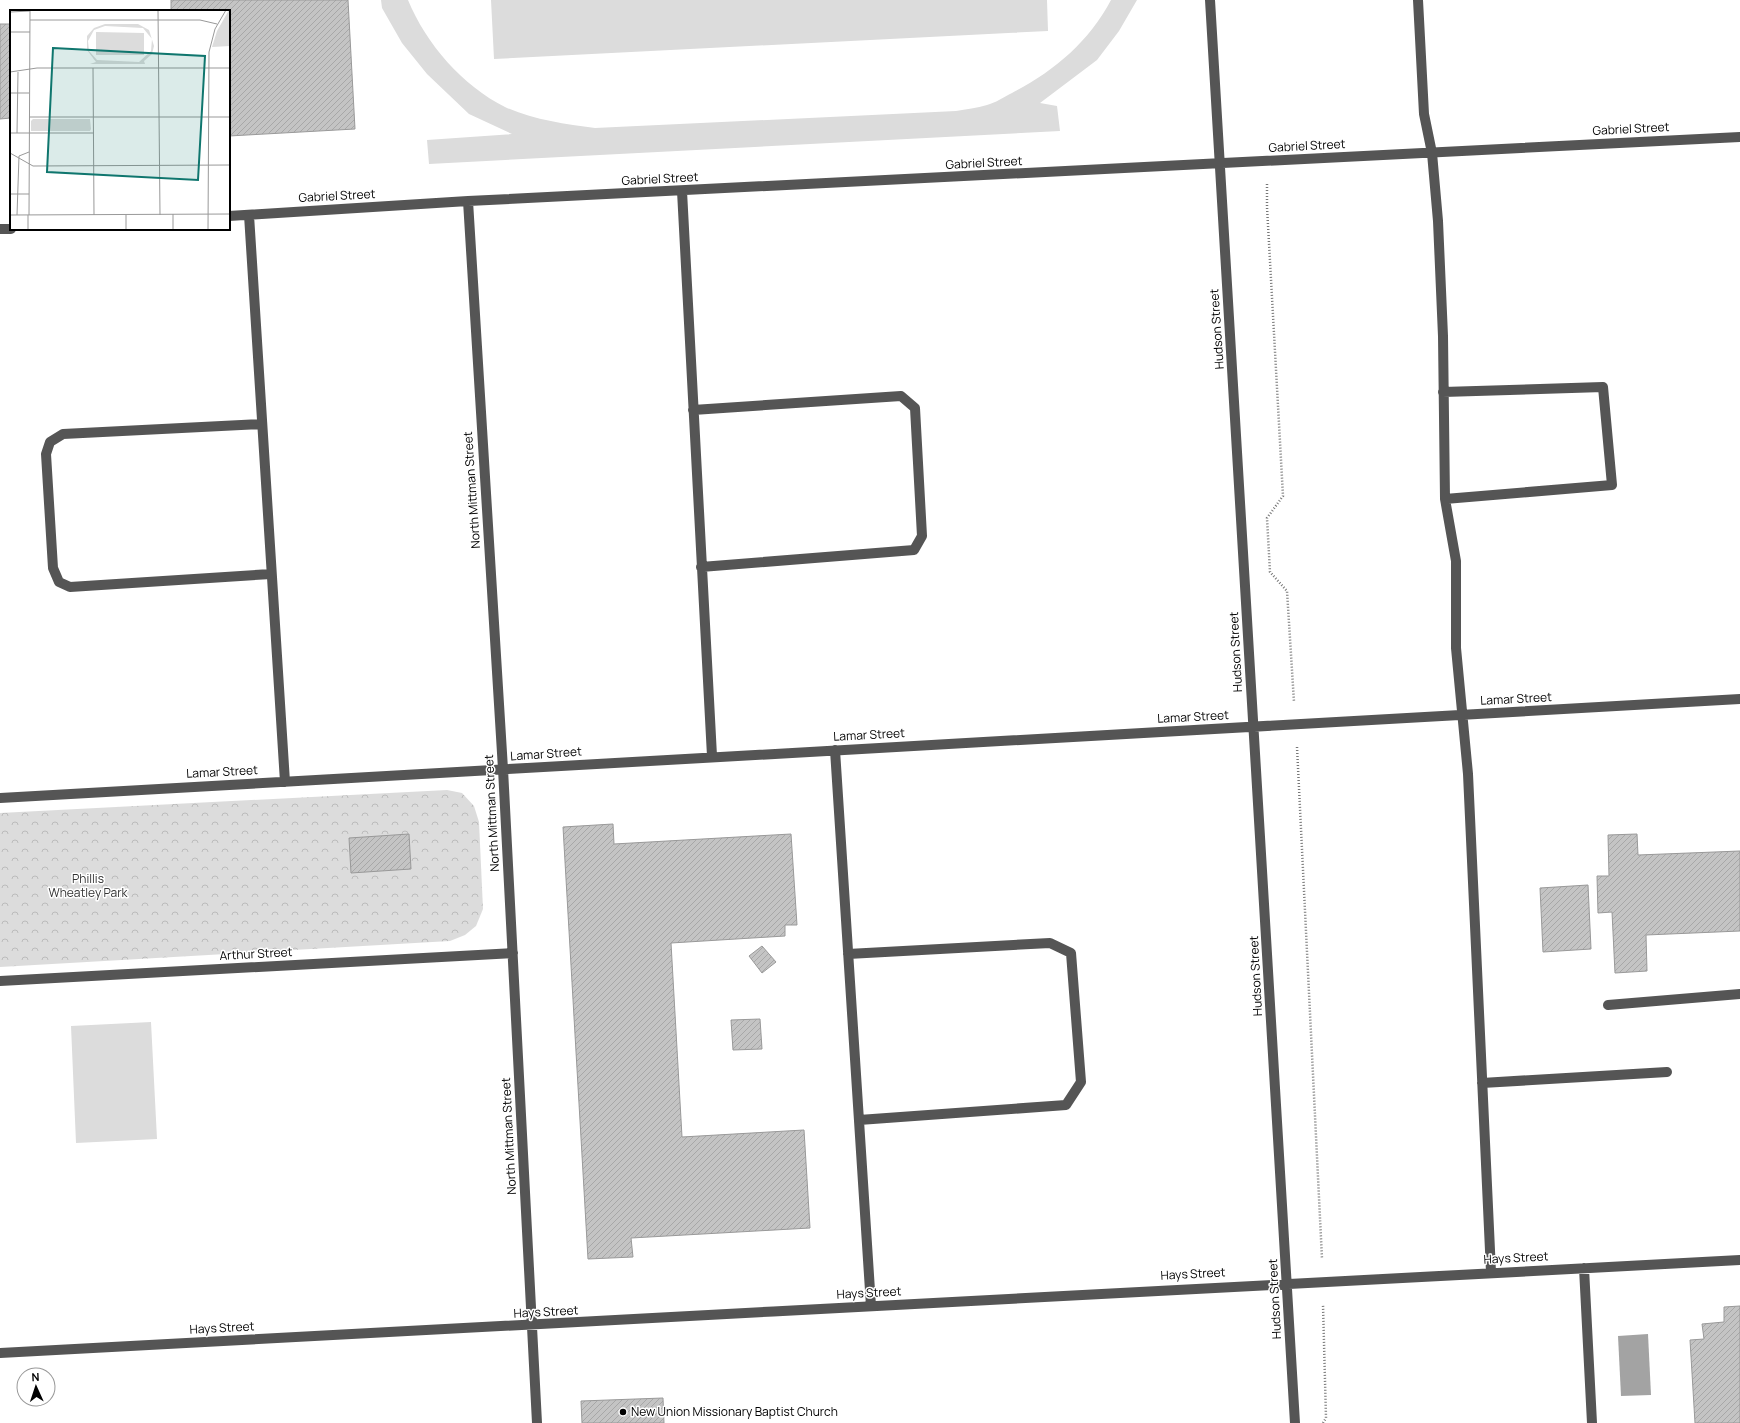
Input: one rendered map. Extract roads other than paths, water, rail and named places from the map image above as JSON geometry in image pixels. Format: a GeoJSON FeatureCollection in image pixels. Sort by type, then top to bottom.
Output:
{"type":"FeatureCollection","features":[{"type":"Feature","properties":{"kind":"street","name":"Hudson Street"},"geometry":{"type":"LineString","coordinates":[[1210,0],[1295,1423]]}},
{"type":"Feature","properties":{"kind":"street"},"geometry":{"type":"LineString","coordinates":[[1418,0],[1424,114],[1432,153],[1438,228],[1445,500],[1456,561],[1456,648],[1468,774],[1491,1272]]}},
{"type":"Feature","properties":{"kind":"street","name":"Gabriel Street"},"geometry":{"type":"LineString","coordinates":[[230,216],[468,202],[1740,137]]}},
{"type":"Feature","properties":{"kind":"street"},"geometry":{"type":"LineString","coordinates":[[682,191],[712,756]]}},
{"type":"Feature","properties":{"kind":"street","name":"North Mittman Street"},"geometry":{"type":"LineString","coordinates":[[468,202],[504,770],[537,1423]]}},
{"type":"Feature","properties":{"kind":"street"},"geometry":{"type":"LineString","coordinates":[[249,215],[285,782]]}},
{"type":"Feature","properties":{"kind":"street"},"geometry":{"type":"LineString","coordinates":[[1443,392],[1603,387],[1612,485],[1445,500]]}},
{"type":"Feature","properties":{"kind":"street"},"geometry":{"type":"LineString","coordinates":[[693,410],[901,396],[915,408],[922,536],[914,550],[701,566]]}},
{"type":"Feature","properties":{"kind":"street"},"geometry":{"type":"LineString","coordinates":[[262,424],[63,434],[50,442],[46,454],[53,568],[59,582],[70,587],[271,574]]}},
{"type":"Feature","properties":{"kind":"street","name":"Lamar Street"},"geometry":{"type":"LineString","coordinates":[[0,798],[504,770],[712,756],[1295,725],[1740,699]]}},
{"type":"Feature","properties":{"kind":"street"},"geometry":{"type":"LineString","coordinates":[[835,750],[871,1306]]}},
{"type":"Feature","properties":{"kind":"street"},"geometry":{"type":"LineString","coordinates":[[848,954],[1050,944],[1071,952],[1081,1082],[1066,1106],[859,1120]]}},
{"type":"Feature","properties":{"kind":"street","name":"Arthur Street"},"geometry":{"type":"LineString","coordinates":[[0,981],[513,953]]}},
{"type":"Feature","properties":{"kind":"street"},"geometry":{"type":"LineString","coordinates":[[1608,1005],[1740,994]]}},
{"type":"Feature","properties":{"kind":"street"},"geometry":{"type":"LineString","coordinates":[[1482,1083],[1667,1072]]}},
{"type":"Feature","properties":{"kind":"street","name":"Hays Street"},"geometry":{"type":"LineString","coordinates":[[0,1353],[532,1326],[1287,1282],[1740,1260]]}},
{"type":"Feature","properties":{"kind":"street"},"geometry":{"type":"LineString","coordinates":[[1584,1268],[1592,1423]]}},
{"type":"Feature","properties":{"kind":"place","name":"New Union Missionary Baptist Church"},"geometry":{"type":"Point","coordinates":[623,1412]}},
{"type":"Feature","properties":{"kind":"park label","name":"Phillis Wheatley Park"},"geometry":{"type":"Point","coordinates":[88,886]}}]}
